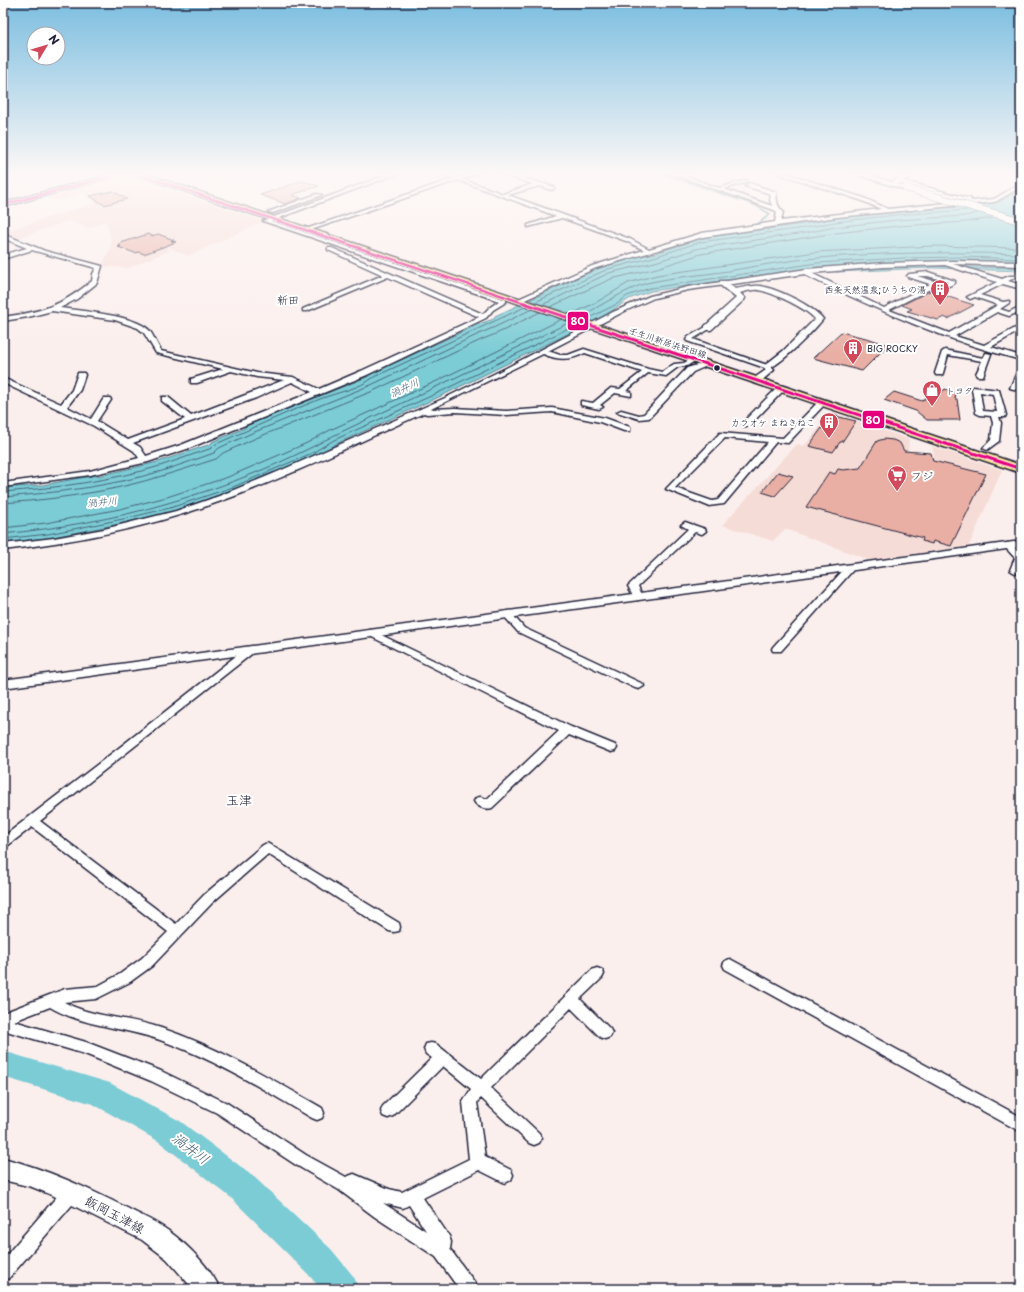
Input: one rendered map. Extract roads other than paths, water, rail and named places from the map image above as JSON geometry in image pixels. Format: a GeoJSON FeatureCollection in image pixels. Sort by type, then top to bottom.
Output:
{"type":"FeatureCollection","features":[{"type":"Feature","properties":{"kind":"main road","name":"壬生川新居浜野田線"},"geometry":{"type":"LineString","coordinates":[[316,233],[763,374],[1021,459]]}},
{"type":"Feature","properties":{"kind":"main road","name":"壬生川新居浜野田線"},"geometry":{"type":"LineString","coordinates":[[337,233],[524,299]]}},
{"type":"Feature","properties":{"kind":"main road","name":"壬生川新居浜野田線"},"geometry":{"type":"LineString","coordinates":[[595,322],[693,360],[763,374],[781,389],[1021,469]]}},
{"type":"Feature","properties":{"kind":"main road","name":"飯岡玉津線"},"geometry":{"type":"LineString","coordinates":[[3,1169],[43,1179],[72,1192],[162,1240],[195,1272],[208,1289]]}},
{"type":"Feature","properties":{"kind":"street"},"geometry":{"type":"LineString","coordinates":[[298,233],[484,317]]}},
{"type":"Feature","properties":{"kind":"street"},"geometry":{"type":"LineString","coordinates":[[3,485],[90,473],[145,460],[174,451],[319,392],[406,354],[484,317],[491,309],[504,301],[303,233]]}},
{"type":"Feature","properties":{"kind":"street"},"geometry":{"type":"LineString","coordinates":[[610,233],[628,240],[649,251]]}},
{"type":"Feature","properties":{"kind":"street"},"geometry":{"type":"LineString","coordinates":[[524,299],[594,267],[702,236],[720,233]]}},
{"type":"Feature","properties":{"kind":"street"},"geometry":{"type":"LineString","coordinates":[[3,236],[32,248],[100,267],[96,274],[96,282],[72,300],[52,309],[3,319]]}},
{"type":"Feature","properties":{"kind":"street"},"geometry":{"type":"LineString","coordinates":[[3,244],[15,241]]}},
{"type":"Feature","properties":{"kind":"street"},"geometry":{"type":"LineString","coordinates":[[3,257],[32,248]]}},
{"type":"Feature","properties":{"kind":"street"},"geometry":{"type":"LineString","coordinates":[[941,262],[1021,287]]}},
{"type":"Feature","properties":{"kind":"street"},"geometry":{"type":"LineString","coordinates":[[3,547],[97,533],[135,524],[197,506],[273,478],[479,384],[624,307],[654,296],[672,291],[723,283],[868,264],[941,262],[1021,264]]}},
{"type":"Feature","properties":{"kind":"street"},"geometry":{"type":"LineString","coordinates":[[807,271],[807,273],[811,276],[884,310],[949,336],[1020,356]]}},
{"type":"Feature","properties":{"kind":"street"},"geometry":{"type":"LineString","coordinates":[[884,310],[934,284],[945,286],[953,282],[928,274],[910,276],[934,284]]}},
{"type":"Feature","properties":{"kind":"street"},"geometry":{"type":"LineString","coordinates":[[305,310],[388,275]]}},
{"type":"Feature","properties":{"kind":"street"},"geometry":{"type":"LineString","coordinates":[[949,336],[994,311],[1005,303],[973,296],[1012,277]]}},
{"type":"Feature","properties":{"kind":"street"},"geometry":{"type":"LineString","coordinates":[[723,283],[733,292],[741,298],[708,328],[690,338],[690,340],[763,374],[819,319],[815,313],[804,306],[760,288],[733,292]]}},
{"type":"Feature","properties":{"kind":"street"},"geometry":{"type":"LineString","coordinates":[[995,309],[1009,314],[1021,308]]}},
{"type":"Feature","properties":{"kind":"street"},"geometry":{"type":"LineString","coordinates":[[52,309],[116,318],[140,327],[147,332],[158,352],[257,375],[292,379],[319,392]]}},
{"type":"Feature","properties":{"kind":"street"},"geometry":{"type":"LineString","coordinates":[[980,374],[988,348],[1021,328]]}},
{"type":"Feature","properties":{"kind":"street"},"geometry":{"type":"LineString","coordinates":[[542,351],[557,356],[570,358],[584,351],[647,371],[663,374],[676,365],[685,365],[693,360]]}},
{"type":"Feature","properties":{"kind":"street"},"geometry":{"type":"LineString","coordinates":[[939,373],[945,352],[985,360]]}},
{"type":"Feature","properties":{"kind":"street"},"geometry":{"type":"LineString","coordinates":[[616,424],[625,413],[639,417],[646,416],[690,370],[707,364]]}},
{"type":"Feature","properties":{"kind":"street"},"geometry":{"type":"LineString","coordinates":[[194,382],[231,369]]}},
{"type":"Feature","properties":{"kind":"street"},"geometry":{"type":"LineString","coordinates":[[584,403],[598,407],[614,390],[625,393],[647,371]]}},
{"type":"Feature","properties":{"kind":"street"},"geometry":{"type":"LineString","coordinates":[[1021,372],[1014,388],[1021,389]]}},
{"type":"Feature","properties":{"kind":"street"},"geometry":{"type":"LineString","coordinates":[[62,408],[76,390],[81,375]]}},
{"type":"Feature","properties":{"kind":"street"},"geometry":{"type":"LineString","coordinates":[[128,442],[253,396],[292,379]]}},
{"type":"Feature","properties":{"kind":"street"},"geometry":{"type":"LineString","coordinates":[[3,380],[93,422],[138,449],[145,460]]}},
{"type":"Feature","properties":{"kind":"street"},"geometry":{"type":"LineString","coordinates":[[746,424],[781,389]]}},
{"type":"Feature","properties":{"kind":"street"},"geometry":{"type":"LineString","coordinates":[[165,399],[190,419]]}},
{"type":"Feature","properties":{"kind":"street"},"geometry":{"type":"LineString","coordinates":[[93,422],[107,400]]}},
{"type":"Feature","properties":{"kind":"street"},"geometry":{"type":"LineString","coordinates":[[774,440],[721,502],[711,504],[670,489],[724,434],[785,440],[822,403]]}},
{"type":"Feature","properties":{"kind":"street"},"geometry":{"type":"LineString","coordinates":[[410,416],[434,410],[506,413],[547,410],[602,420],[627,429]]}},
{"type":"Feature","properties":{"kind":"street"},"geometry":{"type":"LineString","coordinates":[[987,448],[995,441],[997,423],[994,414]]}},
{"type":"Feature","properties":{"kind":"street"},"geometry":{"type":"LineString","coordinates":[[166,443],[174,451]]}},
{"type":"Feature","properties":{"kind":"street"},"geometry":{"type":"LineString","coordinates":[[638,597],[633,586],[694,528]]}},
{"type":"Feature","properties":{"kind":"street"},"geometry":{"type":"LineString","coordinates":[[3,684],[1021,544]]}},
{"type":"Feature","properties":{"kind":"street"},"geometry":{"type":"LineString","coordinates":[[1008,546],[1020,558],[1014,569]]}},
{"type":"Feature","properties":{"kind":"street"},"geometry":{"type":"LineString","coordinates":[[777,649],[850,568]]}},
{"type":"Feature","properties":{"kind":"street"},"geometry":{"type":"LineString","coordinates":[[508,614],[521,630],[639,686]]}},
{"type":"Feature","properties":{"kind":"street"},"geometry":{"type":"LineString","coordinates":[[371,633],[567,730],[611,748]]}},
{"type":"Feature","properties":{"kind":"street"},"geometry":{"type":"LineString","coordinates":[[3,843],[128,747],[250,650]]}},
{"type":"Feature","properties":{"kind":"street"},"geometry":{"type":"LineString","coordinates":[[480,801],[488,805],[567,730]]}},
{"type":"Feature","properties":{"kind":"street"},"geometry":{"type":"LineString","coordinates":[[32,821],[176,931]]}},
{"type":"Feature","properties":{"kind":"street"},"geometry":{"type":"LineString","coordinates":[[3,1019],[65,995],[96,993],[113,986],[147,962],[209,898],[267,848],[360,904],[394,927]]}},
{"type":"Feature","properties":{"kind":"street"},"geometry":{"type":"LineString","coordinates":[[730,966],[1021,1125]]}},
{"type":"Feature","properties":{"kind":"street"},"geometry":{"type":"LineString","coordinates":[[345,1185],[354,1182],[396,1200],[403,1200],[467,1169],[477,1160],[470,1102],[473,1096],[597,974]]}},
{"type":"Feature","properties":{"kind":"street"},"geometry":{"type":"LineString","coordinates":[[571,999],[605,1033]]}},
{"type":"Feature","properties":{"kind":"street"},"geometry":{"type":"LineString","coordinates":[[51,1001],[63,1009],[94,1020],[146,1028],[163,1034],[232,1064],[317,1113]]}},
{"type":"Feature","properties":{"kind":"street"},"geometry":{"type":"LineString","coordinates":[[3,1024],[86,1048],[156,1076],[222,1108],[301,1160],[345,1185],[442,1252],[469,1289]]}},
{"type":"Feature","properties":{"kind":"street"},"geometry":{"type":"LineString","coordinates":[[388,1111],[437,1053],[481,1088],[534,1138]]}},
{"type":"Feature","properties":{"kind":"street"},"geometry":{"type":"LineString","coordinates":[[477,1160],[505,1175]]}},
{"type":"Feature","properties":{"kind":"street"},"geometry":{"type":"LineString","coordinates":[[3,1272],[72,1192]]}},
{"type":"Feature","properties":{"kind":"street"},"geometry":{"type":"LineString","coordinates":[[412,1196],[443,1242],[442,1252]]}},
{"type":"Feature","properties":{"kind":"water"},"geometry":{"type":"Polygon","coordinates":[[[736,233],[1021,233],[1021,263],[933,261],[818,267],[651,291],[629,299],[604,316],[443,395],[336,444],[313,457],[235,490],[171,512],[124,523],[48,538],[3,543],[3,488],[43,485],[96,475],[98,476],[158,462],[211,444],[212,442],[245,428],[245,426],[367,377],[479,324],[494,319],[495,316],[606,265],[636,256],[653,254],[701,238],[736,233]]]}},
{"type":"Feature","properties":{"kind":"water"},"geometry":{"type":"Polygon","coordinates":[[[930,266],[1021,268],[1021,271],[933,268],[836,272],[869,269],[930,266]]]}},
{"type":"Feature","properties":{"kind":"waterway","name":"渦井川"},"geometry":{"type":"LineString","coordinates":[[3,1064],[100,1093],[169,1131],[241,1186],[319,1261],[342,1289]]}},
{"type":"Feature","properties":{"kind":"place","name":"西条天然温泉;ひうちの湯"},"geometry":{"type":"Point","coordinates":[940,306]}},
{"type":"Feature","properties":{"kind":"place","name":"BIG ROCKY"},"geometry":{"type":"Point","coordinates":[853,365]}},
{"type":"Feature","properties":{"kind":"place","name":"トヨタ"},"geometry":{"type":"Point","coordinates":[932,407]}},
{"type":"Feature","properties":{"kind":"place","name":"カラオケ まねきねこ"},"geometry":{"type":"Point","coordinates":[829,439]}},
{"type":"Feature","properties":{"kind":"place","name":"フジ"},"geometry":{"type":"Point","coordinates":[897,492]}},
{"type":"Feature","properties":{"kind":"district","name":"新田"},"geometry":{"type":"Point","coordinates":[288,299]}},
{"type":"Feature","properties":{"kind":"district","name":"玉津"},"geometry":{"type":"Point","coordinates":[239,799]}}]}
